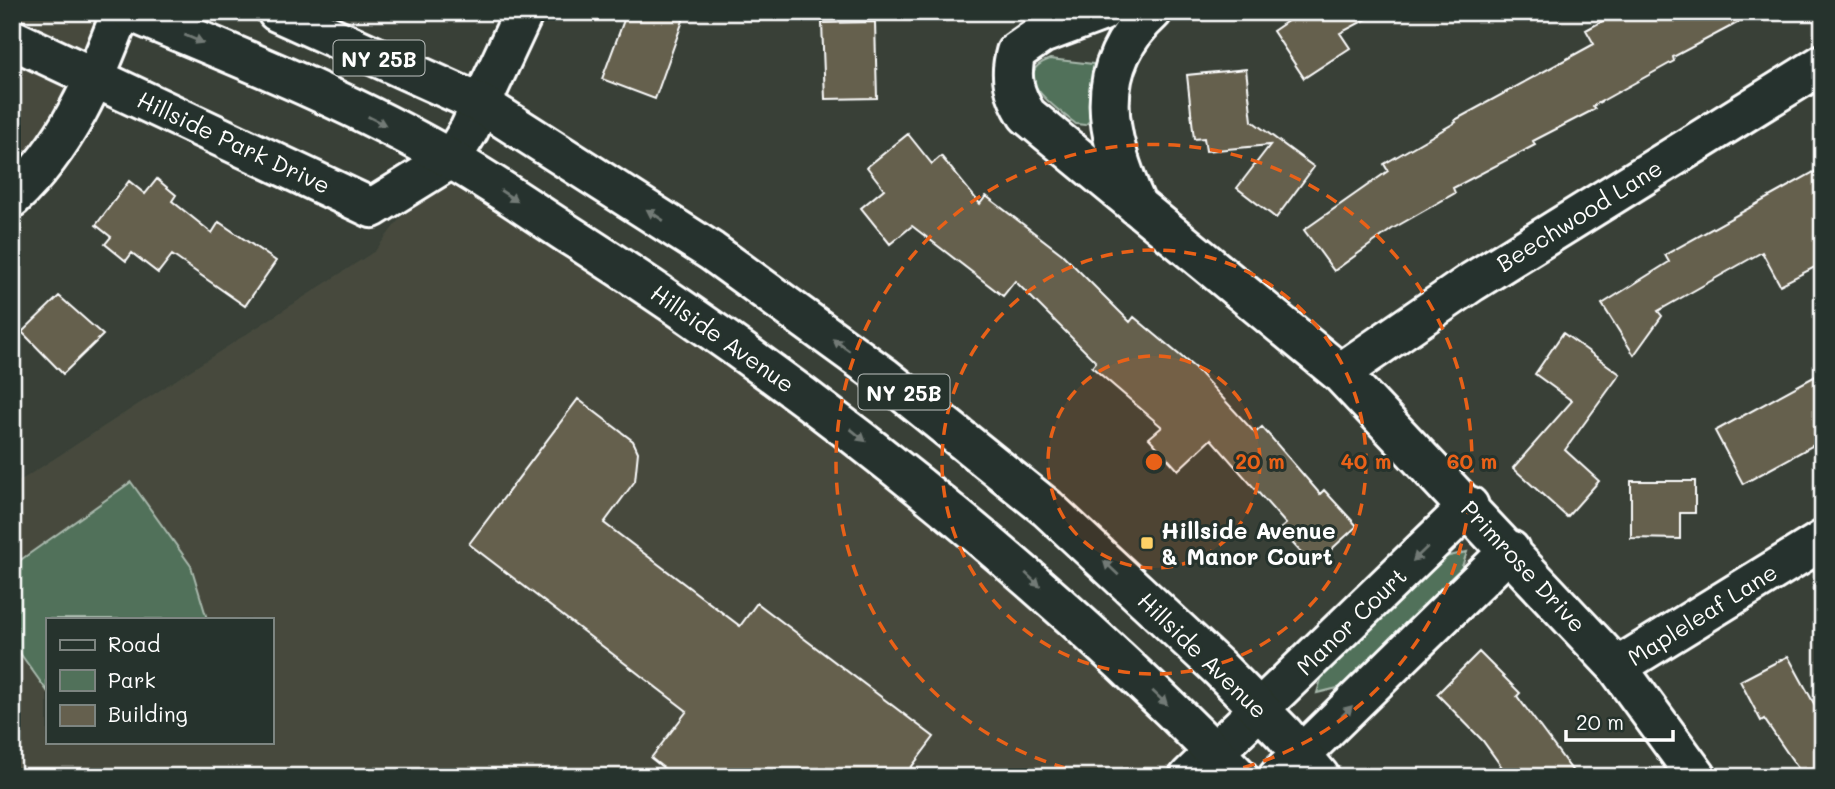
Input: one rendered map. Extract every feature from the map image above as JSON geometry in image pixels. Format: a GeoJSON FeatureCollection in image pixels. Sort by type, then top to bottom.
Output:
{"type":"FeatureCollection","features":[{"type":"Feature","properties":{"kind":"street"},"geometry":{"type":"LineString","coordinates":[[12,198],[32,180],[70,128],[97,76],[121,12]]}},
{"type":"Feature","properties":{"kind":"street","name":"Hillside Avenue"},"geometry":{"type":"LineString","coordinates":[[131,12],[316,90],[451,159],[676,303],[846,425],[1006,556],[1219,760]]}},
{"type":"Feature","properties":{"kind":"street","name":"Hillside Avenue"},"geometry":{"type":"LineString","coordinates":[[277,12],[481,104],[711,251],[883,376],[1047,508],[1259,709],[1300,770]]}},
{"type":"Feature","properties":{"kind":"street","name":"Primrose Drive"},"geometry":{"type":"LineString","coordinates":[[1101,12],[1042,34],[1016,52],[1012,66],[1015,97],[1027,115],[1139,211],[1340,373],[1469,506],[1617,667],[1698,777]]}},
{"type":"Feature","properties":{"kind":"street","name":"Primrose Drive"},"geometry":{"type":"LineString","coordinates":[[1139,211],[1117,157],[1109,105],[1113,69],[1126,42],[1152,12]]}},
{"type":"Feature","properties":{"kind":"street"},"geometry":{"type":"LineString","coordinates":[[451,159],[481,104],[519,14]]}},
{"type":"Feature","properties":{"kind":"street","name":"Hillside Park Drive"},"geometry":{"type":"LineString","coordinates":[[12,39],[97,76],[372,208],[451,159]]}},
{"type":"Feature","properties":{"kind":"street","name":"Beechwood Lane"},"geometry":{"type":"LineString","coordinates":[[1340,373],[1472,282],[1823,64]]}},
{"type":"Feature","properties":{"kind":"street","name":"Manor Court"},"geometry":{"type":"LineString","coordinates":[[1219,760],[1259,709],[1469,506]]}},
{"type":"Feature","properties":{"kind":"street","name":"Mapleleaf Lane"},"geometry":{"type":"LineString","coordinates":[[1617,667],[1823,540]]}},
{"type":"Feature","properties":{"kind":"street"},"geometry":{"type":"LineString","coordinates":[[1300,770],[1510,550]]}},
{"type":"Feature","properties":{"kind":"shaded area"},"geometry":{"type":"Polygon","coordinates":[[[12,12],[116,12],[12,192],[12,12]]]}},
{"type":"Feature","properties":{"kind":"shaded area"},"geometry":{"type":"Polygon","coordinates":[[[446,158],[836,427],[1212,752],[1184,777],[12,777],[12,486],[375,251],[446,158]]]}},
{"type":"Feature","properties":{"kind":"green space"},"geometry":{"type":"Polygon","coordinates":[[[1050,59],[1093,64],[1097,71],[1092,119],[1085,125],[1076,124],[1059,111],[1040,93],[1034,83],[1033,74],[1038,66],[1050,59]]]}},
{"type":"Feature","properties":{"kind":"green space"},"geometry":{"type":"Polygon","coordinates":[[[131,482],[191,566],[207,618],[46,618],[46,690],[12,642],[12,566],[131,482]]]}},
{"type":"Feature","properties":{"kind":"green space"},"geometry":{"type":"Polygon","coordinates":[[[1467,552],[1452,595],[1358,683],[1317,693],[1329,651],[1423,562],[1467,552]]]}},
{"type":"Feature","properties":{"kind":"building"},"geometry":{"type":"Polygon","coordinates":[[[627,12],[686,12],[655,99],[602,79],[627,12]]]}},
{"type":"Feature","properties":{"kind":"building"},"geometry":{"type":"Polygon","coordinates":[[[1301,12],[1380,12],[1340,33],[1350,48],[1304,78],[1273,31],[1301,12]]]}},
{"type":"Feature","properties":{"kind":"building"},"geometry":{"type":"Polygon","coordinates":[[[1619,12],[1758,12],[1673,57],[1674,61],[1593,106],[1595,109],[1533,141],[1535,145],[1453,188],[1455,193],[1392,229],[1334,271],[1304,230],[1388,171],[1384,164],[1456,122],[1455,120],[1594,44],[1586,30],[1619,12]]]}},
{"type":"Feature","properties":{"kind":"building"},"geometry":{"type":"Polygon","coordinates":[[[875,22],[877,98],[825,99],[822,23],[875,22]]]}},
{"type":"Feature","properties":{"kind":"building"},"geometry":{"type":"Polygon","coordinates":[[[1246,69],[1252,121],[1314,167],[1276,218],[1237,188],[1270,145],[1206,151],[1204,138],[1194,139],[1187,75],[1246,69]]]}},
{"type":"Feature","properties":{"kind":"building"},"geometry":{"type":"Polygon","coordinates":[[[908,134],[932,164],[941,156],[980,204],[986,196],[1062,254],[1130,322],[1134,317],[1195,368],[1255,433],[1262,427],[1320,494],[1324,490],[1357,526],[1313,566],[1280,529],[1286,524],[1211,439],[1178,470],[1149,438],[1162,427],[1092,367],[1096,362],[1015,281],[1003,296],[912,226],[890,244],[861,208],[884,189],[867,167],[908,134]]]}},
{"type":"Feature","properties":{"kind":"building"},"geometry":{"type":"Polygon","coordinates":[[[1823,167],[1823,263],[1780,285],[1762,252],[1658,311],[1662,316],[1634,355],[1602,304],[1669,262],[1665,255],[1823,167]]]}},
{"type":"Feature","properties":{"kind":"building"},"geometry":{"type":"Polygon","coordinates":[[[157,179],[176,195],[172,201],[212,233],[219,222],[276,261],[245,306],[172,255],[158,273],[132,253],[126,261],[105,244],[111,237],[96,225],[129,181],[145,194],[157,179]]]}},
{"type":"Feature","properties":{"kind":"building"},"geometry":{"type":"Polygon","coordinates":[[[59,296],[103,335],[63,374],[22,332],[59,296]]]}},
{"type":"Feature","properties":{"kind":"building"},"geometry":{"type":"Polygon","coordinates":[[[1563,333],[1620,374],[1565,450],[1599,481],[1567,517],[1513,468],[1572,401],[1535,374],[1563,333]]]}},
{"type":"Feature","properties":{"kind":"building"},"geometry":{"type":"Polygon","coordinates":[[[1823,372],[1823,440],[1743,484],[1715,431],[1823,372]]]}},
{"type":"Feature","properties":{"kind":"building"},"geometry":{"type":"Polygon","coordinates":[[[578,399],[633,441],[638,452],[635,481],[604,523],[740,626],[757,603],[934,737],[904,777],[675,777],[651,758],[687,711],[469,544],[578,399]]]}},
{"type":"Feature","properties":{"kind":"building"},"geometry":{"type":"Polygon","coordinates":[[[1631,481],[1695,481],[1695,513],[1680,513],[1680,539],[1631,538],[1631,481]]]}},
{"type":"Feature","properties":{"kind":"building"},"geometry":{"type":"Polygon","coordinates":[[[1479,652],[1520,693],[1517,696],[1577,777],[1509,777],[1483,741],[1437,694],[1479,652]]]}},
{"type":"Feature","properties":{"kind":"building"},"geometry":{"type":"Polygon","coordinates":[[[1788,656],[1823,720],[1823,777],[1804,777],[1764,719],[1761,721],[1740,681],[1788,656]]]}},
{"type":"Feature","properties":{"kind":"place","name":"Hillside Avenue & Manor Court"},"geometry":{"type":"Point","coordinates":[1147,543]}}]}
